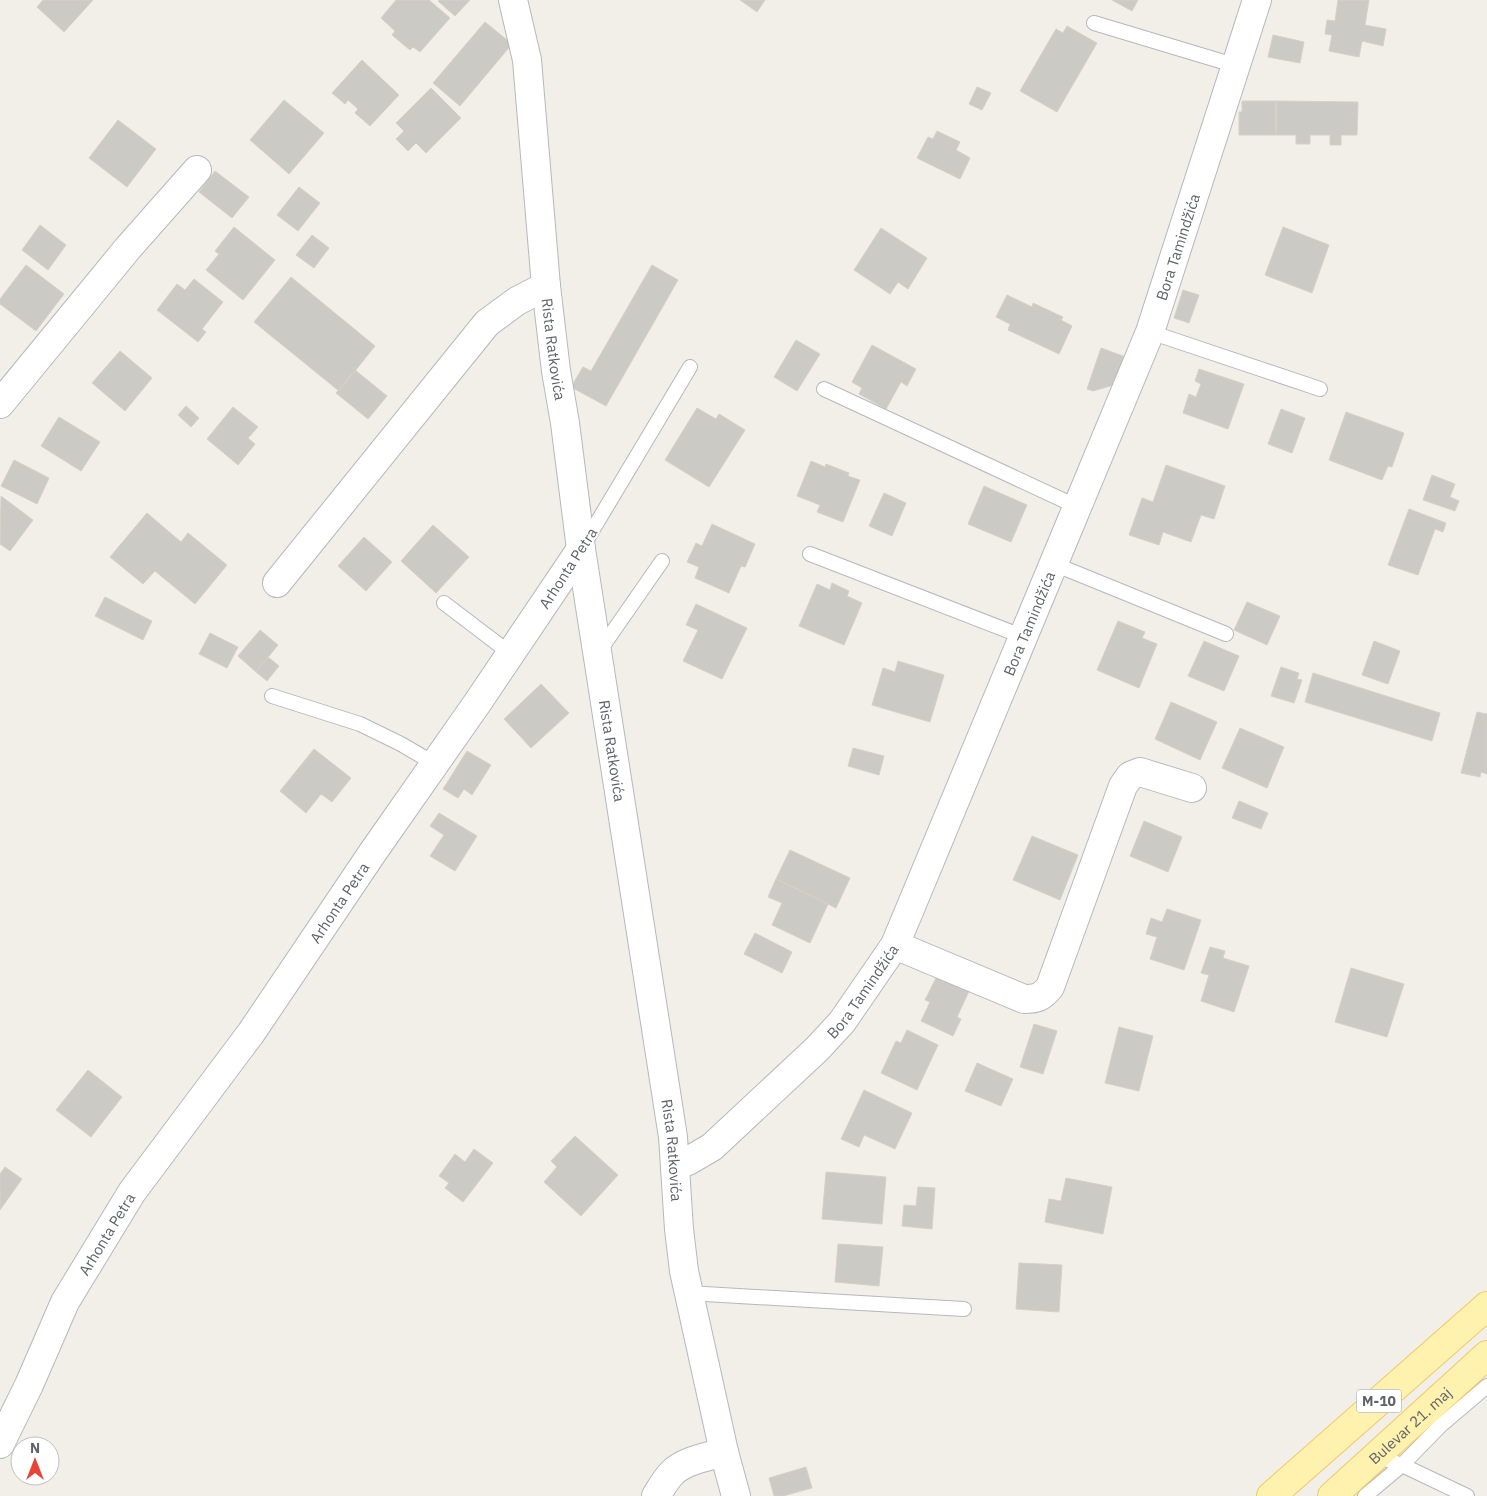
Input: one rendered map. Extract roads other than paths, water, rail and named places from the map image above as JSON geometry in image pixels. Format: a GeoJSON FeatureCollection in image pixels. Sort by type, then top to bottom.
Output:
{"type":"FeatureCollection","features":[{"type":"Feature","properties":{"kind":"main road","name":"M-10"},"geometry":{"type":"LineString","coordinates":[[1271,1496],[1487,1306]]}},
{"type":"Feature","properties":{"kind":"main road","name":"Bulevar 21. maj"},"geometry":{"type":"LineString","coordinates":[[1332,1496],[1389,1460],[1487,1355]]}},
{"type":"Feature","properties":{"kind":"street","name":"Rista Ratkovića"},"geometry":{"type":"LineString","coordinates":[[513,0],[527,60],[546,286],[556,371],[565,423],[581,549],[671,1122],[679,1229],[688,1293],[724,1452],[736,1496]]}},
{"type":"Feature","properties":{"kind":"street","name":"Bora Tamindžića"},"geometry":{"type":"LineString","coordinates":[[675,1166],[688,1161],[712,1146],[817,1050],[842,1022],[895,945],[1150,332],[1258,0]]}},
{"type":"Feature","properties":{"kind":"street"},"geometry":{"type":"LineString","coordinates":[[0,404],[128,248],[197,170]]}},
{"type":"Feature","properties":{"kind":"street"},"geometry":{"type":"LineString","coordinates":[[277,583],[487,323],[516,301],[546,286]]}},
{"type":"Feature","properties":{"kind":"street","name":"Arhonta Petra"},"geometry":{"type":"LineString","coordinates":[[0,1444],[29,1385],[65,1302],[132,1192],[251,1033],[367,860],[511,654],[581,549]]}},
{"type":"Feature","properties":{"kind":"street"},"geometry":{"type":"LineString","coordinates":[[895,945],[1024,998],[1036,998],[1044,995],[1050,987],[1123,786],[1130,776],[1140,772],[1192,788]]}},
{"type":"Feature","properties":{"kind":"street"},"geometry":{"type":"LineString","coordinates":[[656,1496],[671,1474],[678,1468],[724,1452]]}},
{"type":"Feature","properties":{"kind":"lane"},"geometry":{"type":"LineString","coordinates":[[1094,24],[1237,66]]}},
{"type":"Feature","properties":{"kind":"lane"},"geometry":{"type":"LineString","coordinates":[[1150,332],[1320,389]]}},
{"type":"Feature","properties":{"kind":"lane","name":"Arhonta Petra"},"geometry":{"type":"LineString","coordinates":[[581,549],[690,367]]}},
{"type":"Feature","properties":{"kind":"lane"},"geometry":{"type":"LineString","coordinates":[[824,389],[1078,507]]}},
{"type":"Feature","properties":{"kind":"lane"},"geometry":{"type":"LineString","coordinates":[[810,554],[1024,637]]}},
{"type":"Feature","properties":{"kind":"lane"},"geometry":{"type":"LineString","coordinates":[[598,654],[662,561]]}},
{"type":"Feature","properties":{"kind":"lane"},"geometry":{"type":"LineString","coordinates":[[1054,564],[1226,634]]}},
{"type":"Feature","properties":{"kind":"lane"},"geometry":{"type":"LineString","coordinates":[[444,603],[511,654]]}},
{"type":"Feature","properties":{"kind":"lane"},"geometry":{"type":"LineString","coordinates":[[272,696],[360,724],[401,744],[435,764]]}},
{"type":"Feature","properties":{"kind":"lane"},"geometry":{"type":"LineString","coordinates":[[688,1293],[964,1310]]}},
{"type":"Feature","properties":{"kind":"lane"},"geometry":{"type":"LineString","coordinates":[[1365,1496],[1389,1460],[1440,1426],[1487,1386]]}},
{"type":"Feature","properties":{"kind":"lane"},"geometry":{"type":"LineString","coordinates":[[1389,1460],[1467,1496]]}}]}
